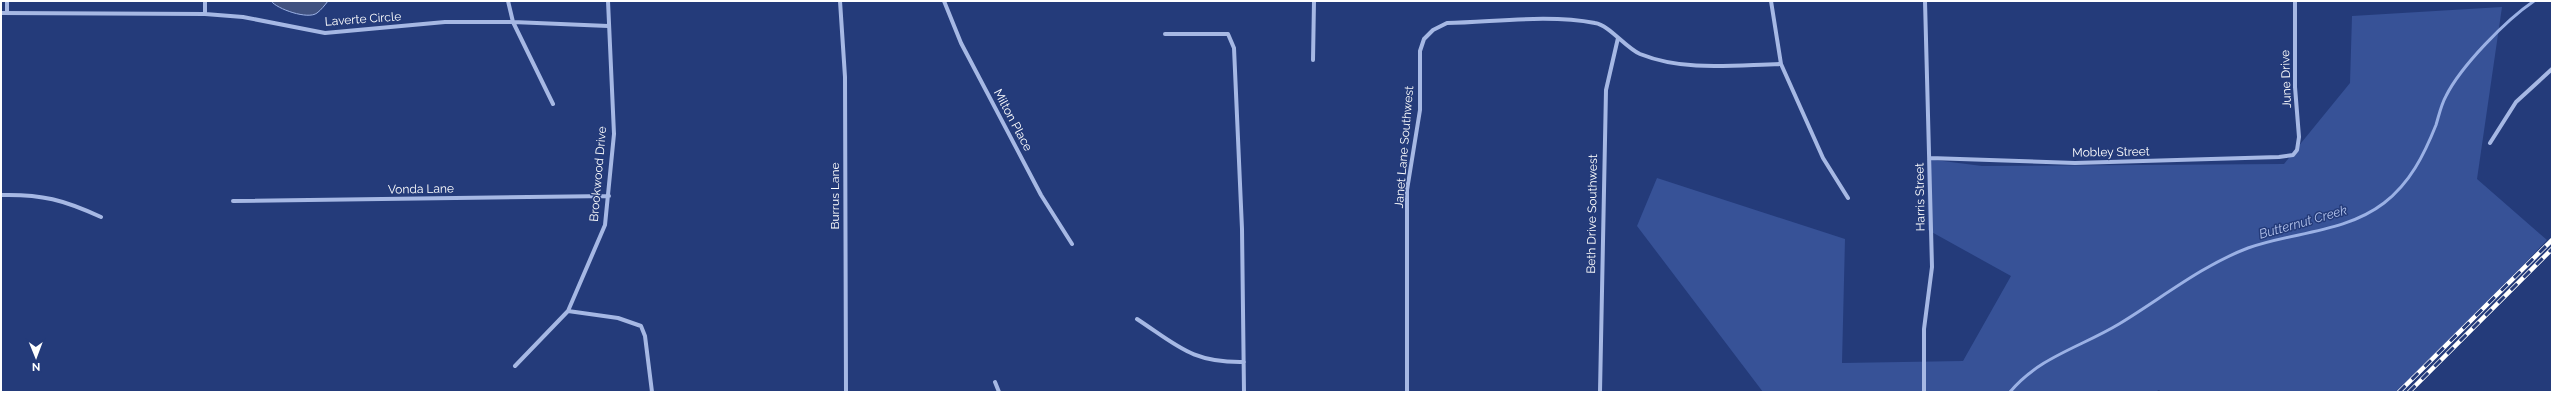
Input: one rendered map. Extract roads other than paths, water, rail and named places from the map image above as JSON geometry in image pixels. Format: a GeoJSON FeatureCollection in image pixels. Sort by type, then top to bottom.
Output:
{"type":"FeatureCollection","features":[{"type":"Feature","properties":{"kind":"street"},"geometry":{"type":"LineString","coordinates":[[7,1],[7,13]]}},
{"type":"Feature","properties":{"kind":"street"},"geometry":{"type":"LineString","coordinates":[[205,1],[206,14]]}},
{"type":"Feature","properties":{"kind":"street"},"geometry":{"type":"LineString","coordinates":[[508,1],[513,22],[553,104]]}},
{"type":"Feature","properties":{"kind":"street","name":"Brookwood Drive"},"geometry":{"type":"LineString","coordinates":[[515,366],[568,311],[605,225],[614,134],[608,1]]}},
{"type":"Feature","properties":{"kind":"street","name":"Burrus Lane"},"geometry":{"type":"LineString","coordinates":[[840,1],[845,77],[846,392]]}},
{"type":"Feature","properties":{"kind":"street","name":"Milton Place"},"geometry":{"type":"LineString","coordinates":[[944,1],[964,50],[1041,195],[1072,244]]}},
{"type":"Feature","properties":{"kind":"street"},"geometry":{"type":"LineString","coordinates":[[1313,60],[1314,1]]}},
{"type":"Feature","properties":{"kind":"street"},"geometry":{"type":"LineString","coordinates":[[1771,1],[1781,64],[1823,158],[1848,198]]}},
{"type":"Feature","properties":{"kind":"street","name":"Harris Street"},"geometry":{"type":"LineString","coordinates":[[1924,392],[1924,329],[1932,267],[1925,1]]}},
{"type":"Feature","properties":{"kind":"street","name":"June Drive"},"geometry":{"type":"LineString","coordinates":[[2293,155],[2297,150],[2299,137],[2294,87],[2295,1]]}},
{"type":"Feature","properties":{"kind":"street","name":"Laverte Circle"},"geometry":{"type":"LineString","coordinates":[[1,13],[206,14],[243,18],[325,33],[445,22],[513,22],[608,26]]}},
{"type":"Feature","properties":{"kind":"street","name":"Janet Lane Southwest"},"geometry":{"type":"LineString","coordinates":[[1407,392],[1407,190],[1420,110],[1420,50],[1424,39],[1433,30],[1447,24],[1564,19],[1597,23],[1638,53],[1664,62],[1693,66],[1781,64]]}},
{"type":"Feature","properties":{"kind":"street"},"geometry":{"type":"LineString","coordinates":[[1165,34],[1228,34],[1234,48],[1242,229],[1244,392]]}},
{"type":"Feature","properties":{"kind":"street","name":"Beth Drive Southwest"},"geometry":{"type":"LineString","coordinates":[[1600,392],[1606,90],[1618,38]]}},
{"type":"Feature","properties":{"kind":"street"},"geometry":{"type":"LineString","coordinates":[[2490,143],[2516,102],[2552,69]]}},
{"type":"Feature","properties":{"kind":"street","name":"Mobley Street"},"geometry":{"type":"LineString","coordinates":[[1930,158],[2075,163],[2279,158],[2293,155]]}},
{"type":"Feature","properties":{"kind":"street"},"geometry":{"type":"LineString","coordinates":[[1,195],[32,194],[68,202],[101,217]]}},
{"type":"Feature","properties":{"kind":"street","name":"Vonda Lane"},"geometry":{"type":"LineString","coordinates":[[233,201],[609,196]]}},
{"type":"Feature","properties":{"kind":"street"},"geometry":{"type":"LineString","coordinates":[[568,311],[618,318],[641,326],[644,336],[652,392]]}},
{"type":"Feature","properties":{"kind":"street"},"geometry":{"type":"LineString","coordinates":[[1137,319],[1190,355],[1220,362],[1244,362]]}},
{"type":"Feature","properties":{"kind":"street"},"geometry":{"type":"LineString","coordinates":[[995,382],[999,392]]}},
{"type":"Feature","properties":{"kind":"waterway","name":"Butternut Creek"},"geometry":{"type":"LineString","coordinates":[[2010,392],[2021,380],[2047,361],[2119,324],[2198,273],[2231,255],[2248,248],[2282,238],[2335,226],[2369,213],[2384,203],[2401,187],[2421,158],[2436,125],[2444,99],[2462,71],[2498,31],[2534,1]]}},
{"type":"Feature","properties":{"kind":"railway"},"geometry":{"type":"LineString","coordinates":[[2399,392],[2552,240]]}},
{"type":"Feature","properties":{"kind":"railway"},"geometry":{"type":"LineString","coordinates":[[2409,392],[2552,249]]}}]}
